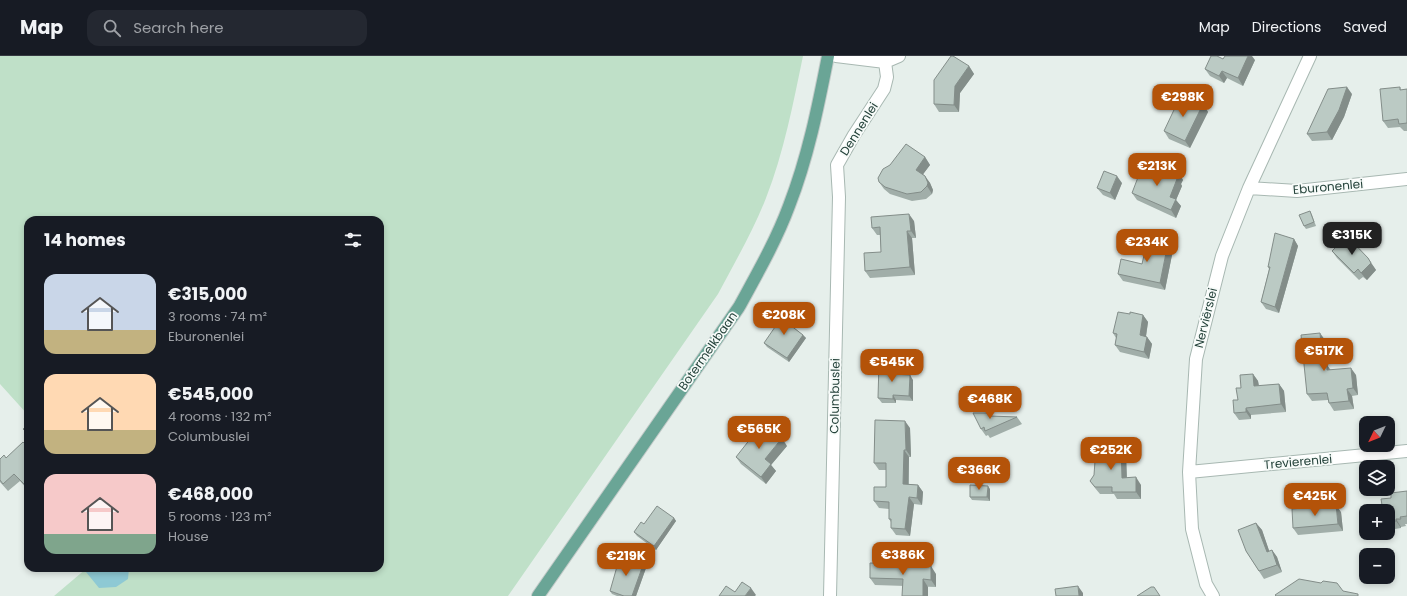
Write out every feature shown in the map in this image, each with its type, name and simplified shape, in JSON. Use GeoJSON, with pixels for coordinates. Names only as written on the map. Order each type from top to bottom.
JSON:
{"type":"FeatureCollection","features":[{"type":"Feature","properties":{"kind":"main road","name":"Botermelkbaan"},"geometry":{"type":"LineString","coordinates":[[538,596],[739,307],[767,257],[789,206],[804,164],[814,126],[828,56]]}},
{"type":"Feature","properties":{"kind":"street"},"geometry":{"type":"LineString","coordinates":[[836,56],[885,62],[898,56]]}},
{"type":"Feature","properties":{"kind":"street","name":"Nerviërslei"},"geometry":{"type":"LineString","coordinates":[[1213,596],[1206,584],[1192,529],[1189,472],[1196,359],[1222,256],[1249,188],[1310,56]]}},
{"type":"Feature","properties":{"kind":"street","name":"Dennenlei"},"geometry":{"type":"LineString","coordinates":[[839,197],[837,165],[854,135],[884,89],[887,77],[885,62]]}},
{"type":"Feature","properties":{"kind":"street","name":"Eburonenlei"},"geometry":{"type":"LineString","coordinates":[[1249,188],[1297,191],[1407,179]]}},
{"type":"Feature","properties":{"kind":"street","name":"Columbuslei"},"geometry":{"type":"LineString","coordinates":[[830,596],[839,197]]}},
{"type":"Feature","properties":{"kind":"street","name":"Trevierenlei"},"geometry":{"type":"LineString","coordinates":[[1189,472],[1407,451]]}},
{"type":"Feature","properties":{"kind":"green space"},"geometry":{"type":"Polygon","coordinates":[[[0,56],[803,56],[788,128],[766,198],[744,246],[718,294],[508,596],[54,596],[82,572],[384,572],[384,216],[24,216],[24,411],[0,384],[0,56]]]}},
{"type":"Feature","properties":{"kind":"water"},"geometry":{"type":"Polygon","coordinates":[[[86,572],[129,572],[128,579],[116,587],[99,588],[86,572]]]}},
{"type":"Feature","properties":{"kind":"building"},"geometry":{"type":"Polygon","coordinates":[[[951,56],[969,66],[955,86],[954,105],[934,104],[934,80],[951,56]]]}},
{"type":"Feature","properties":{"kind":"building"},"geometry":{"type":"Polygon","coordinates":[[[1211,56],[1217,56],[1223,59],[1225,56],[1248,56],[1238,78],[1222,71],[1219,76],[1205,69],[1211,56]]]}},
{"type":"Feature","properties":{"kind":"building"},"geometry":{"type":"Polygon","coordinates":[[[1347,87],[1339,110],[1327,132],[1307,134],[1328,89],[1347,87]]]}},
{"type":"Feature","properties":{"kind":"building"},"geometry":{"type":"Polygon","coordinates":[[[1400,87],[1400,90],[1407,89],[1407,123],[1399,124],[1398,119],[1383,121],[1380,89],[1400,87]]]}},
{"type":"Feature","properties":{"kind":"building"},"geometry":{"type":"Polygon","coordinates":[[[1181,95],[1203,104],[1185,141],[1164,131],[1181,95]]]}},
{"type":"Feature","properties":{"kind":"building"},"geometry":{"type":"Polygon","coordinates":[[[906,144],[925,157],[916,170],[925,176],[928,183],[921,192],[907,194],[885,187],[879,182],[878,178],[883,169],[890,165],[906,144]]]}},
{"type":"Feature","properties":{"kind":"building"},"geometry":{"type":"Polygon","coordinates":[[[1158,164],[1178,172],[1170,197],[1176,199],[1171,210],[1132,193],[1140,172],[1153,177],[1158,164]]]}},
{"type":"Feature","properties":{"kind":"building"},"geometry":{"type":"Polygon","coordinates":[[[1104,171],[1117,176],[1110,193],[1097,188],[1104,171]]]}},
{"type":"Feature","properties":{"kind":"building"},"geometry":{"type":"Polygon","coordinates":[[[1310,211],[1314,222],[1304,226],[1299,215],[1310,211]]]}},
{"type":"Feature","properties":{"kind":"building"},"geometry":{"type":"Polygon","coordinates":[[[909,214],[911,231],[907,231],[910,267],[865,271],[864,253],[881,252],[880,227],[872,228],[871,217],[909,214]]]}},
{"type":"Feature","properties":{"kind":"building"},"geometry":{"type":"Polygon","coordinates":[[[1275,233],[1294,239],[1275,307],[1261,302],[1270,267],[1268,267],[1275,233]]]}},
{"type":"Feature","properties":{"kind":"building"},"geometry":{"type":"Polygon","coordinates":[[[1347,236],[1371,263],[1361,273],[1358,269],[1354,273],[1332,251],[1347,236]]]}},
{"type":"Feature","properties":{"kind":"building"},"geometry":{"type":"Polygon","coordinates":[[[1148,238],[1168,243],[1160,283],[1118,274],[1121,259],[1142,264],[1148,238]]]}},
{"type":"Feature","properties":{"kind":"building"},"geometry":{"type":"Polygon","coordinates":[[[786,311],[792,313],[795,318],[790,325],[803,335],[787,358],[764,343],[786,311]]]}},
{"type":"Feature","properties":{"kind":"building"},"geometry":{"type":"Polygon","coordinates":[[[1118,312],[1130,314],[1130,312],[1143,315],[1140,335],[1147,337],[1144,352],[1115,345],[1117,334],[1113,333],[1118,312]]]}},
{"type":"Feature","properties":{"kind":"building"},"geometry":{"type":"Polygon","coordinates":[[[1320,333],[1323,365],[1327,365],[1327,370],[1351,368],[1353,388],[1347,389],[1349,401],[1329,403],[1327,393],[1307,394],[1301,335],[1320,333]]]}},
{"type":"Feature","properties":{"kind":"building"},"geometry":{"type":"Polygon","coordinates":[[[879,363],[893,363],[893,374],[910,375],[909,396],[893,395],[893,399],[878,398],[879,363]]]}},
{"type":"Feature","properties":{"kind":"building"},"geometry":{"type":"Polygon","coordinates":[[[1253,374],[1254,386],[1279,384],[1281,404],[1246,408],[1246,412],[1234,413],[1233,400],[1238,400],[1236,388],[1241,388],[1240,375],[1253,374]]]}},
{"type":"Feature","properties":{"kind":"building"},"geometry":{"type":"Polygon","coordinates":[[[973,413],[988,413],[990,416],[1017,417],[985,431],[984,427],[981,429],[973,413]]]}},
{"type":"Feature","properties":{"kind":"building"},"geometry":{"type":"Polygon","coordinates":[[[875,420],[905,421],[906,450],[904,450],[903,484],[918,485],[917,498],[909,497],[905,529],[891,528],[891,519],[889,519],[889,502],[874,501],[874,487],[886,487],[886,463],[874,463],[875,420]]]}},
{"type":"Feature","properties":{"kind":"building"},"geometry":{"type":"Polygon","coordinates":[[[762,424],[782,438],[765,459],[771,464],[761,477],[736,457],[762,424]]]}},
{"type":"Feature","properties":{"kind":"building"},"geometry":{"type":"Polygon","coordinates":[[[23,442],[24,443],[24,484],[14,474],[3,484],[0,480],[0,459],[4,455],[6,458],[23,442]]]}},
{"type":"Feature","properties":{"kind":"building"},"geometry":{"type":"Polygon","coordinates":[[[1121,446],[1122,478],[1136,477],[1136,492],[1112,492],[1112,487],[1095,487],[1090,481],[1094,475],[1096,447],[1121,446]]]}},
{"type":"Feature","properties":{"kind":"building"},"geometry":{"type":"Polygon","coordinates":[[[970,485],[988,486],[987,497],[970,497],[970,485]]]}},
{"type":"Feature","properties":{"kind":"building"},"geometry":{"type":"Polygon","coordinates":[[[1407,491],[1407,516],[1400,517],[1401,519],[1396,519],[1395,521],[1395,504],[1382,504],[1381,499],[1391,498],[1391,496],[1395,496],[1395,492],[1407,491]]]}},
{"type":"Feature","properties":{"kind":"building"},"geometry":{"type":"Polygon","coordinates":[[[1336,505],[1338,524],[1293,528],[1292,509],[1336,505]]]}},
{"type":"Feature","properties":{"kind":"building"},"geometry":{"type":"Polygon","coordinates":[[[657,506],[674,518],[654,546],[634,532],[641,522],[644,524],[657,506]]]}},
{"type":"Feature","properties":{"kind":"building"},"geometry":{"type":"Polygon","coordinates":[[[1256,523],[1267,552],[1272,550],[1277,565],[1259,571],[1246,551],[1238,530],[1256,523]]]}},
{"type":"Feature","properties":{"kind":"building"},"geometry":{"type":"Polygon","coordinates":[[[620,556],[643,565],[632,596],[624,596],[610,591],[620,556]]]}},
{"type":"Feature","properties":{"kind":"building"},"geometry":{"type":"Polygon","coordinates":[[[870,563],[906,564],[906,566],[931,566],[931,580],[923,579],[923,596],[902,596],[903,579],[870,578],[870,563]]]}},
{"type":"Feature","properties":{"kind":"building"},"geometry":{"type":"Polygon","coordinates":[[[1299,579],[1321,583],[1323,581],[1337,583],[1343,591],[1358,594],[1358,596],[1275,595],[1299,579]]]}},
{"type":"Feature","properties":{"kind":"building"},"geometry":{"type":"Polygon","coordinates":[[[742,582],[751,588],[745,596],[719,596],[726,586],[735,592],[742,582]]]}},
{"type":"Feature","properties":{"kind":"building"},"geometry":{"type":"Polygon","coordinates":[[[1078,586],[1079,596],[1056,596],[1055,589],[1078,586]]]}},
{"type":"Feature","properties":{"kind":"building"},"geometry":{"type":"Polygon","coordinates":[[[1151,587],[1154,587],[1160,596],[1137,596],[1151,587]]]}}]}
